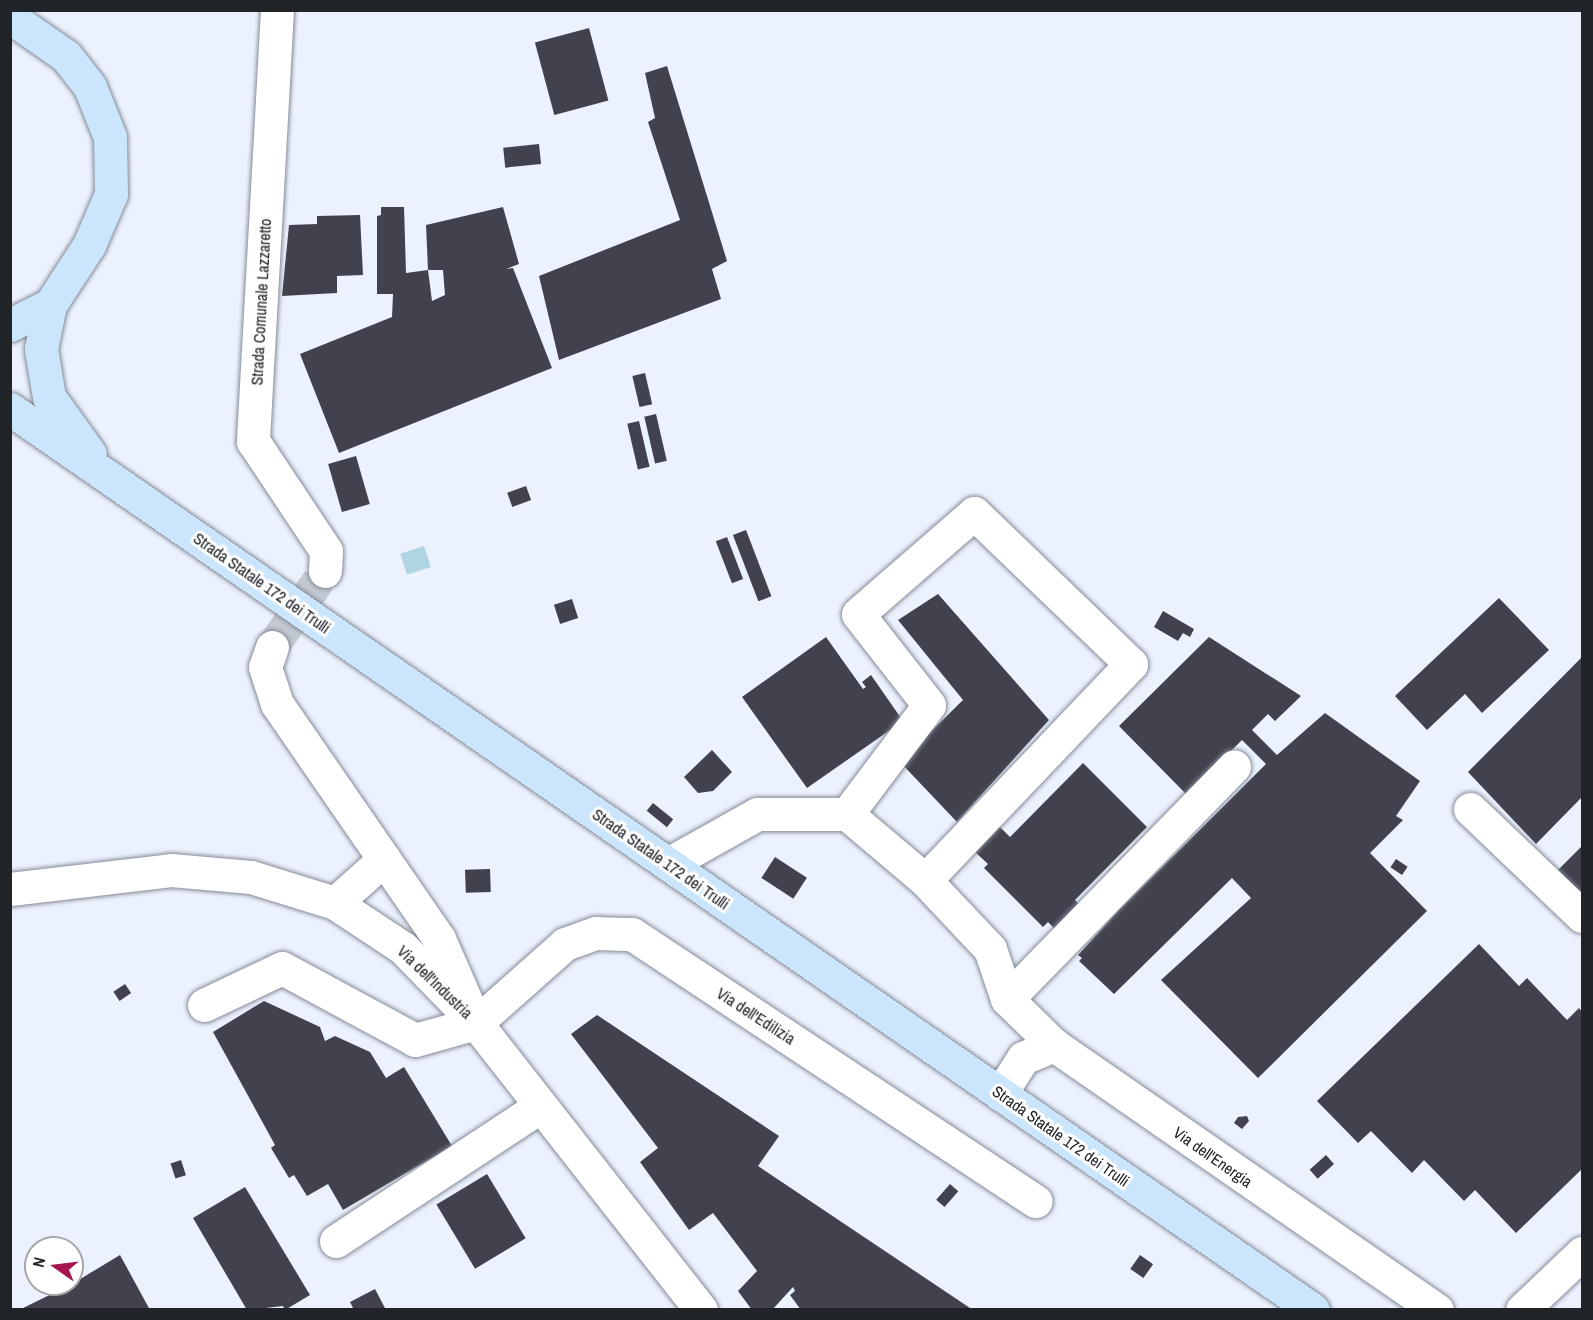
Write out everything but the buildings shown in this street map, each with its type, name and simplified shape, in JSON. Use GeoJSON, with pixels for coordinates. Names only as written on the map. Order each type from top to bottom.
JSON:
{"type":"FeatureCollection","features":[{"type":"Feature","properties":{"kind":"main road"},"geometry":{"type":"LineString","coordinates":[[10,17],[66,56],[90,87],[110,137],[111,194],[89,245],[50,305],[41,349],[49,397],[105,475]]}},
{"type":"Feature","properties":{"kind":"main road"},"geometry":{"type":"LineString","coordinates":[[10,325],[50,305]]}},
{"type":"Feature","properties":{"kind":"main road","name":"Strada Statale 172 dei Trulli"},"geometry":{"type":"LineString","coordinates":[[10,409],[1312,1310]]}},
{"type":"Feature","properties":{"kind":"street","name":"Strada Comunale Lazzaretto"},"geometry":{"type":"LineString","coordinates":[[277,10],[253,441],[326,551],[325,571]]}},
{"type":"Feature","properties":{"kind":"street"},"geometry":{"type":"LineString","coordinates":[[847,814],[929,705],[858,614],[974,513],[1131,664],[925,880]]}},
{"type":"Feature","properties":{"kind":"street"},"geometry":{"type":"LineString","coordinates":[[204,1005],[282,968],[415,1040],[476,1023],[440,939],[277,704],[266,667],[272,647]]}},
{"type":"Feature","properties":{"kind":"street"},"geometry":{"type":"LineString","coordinates":[[668,864],[757,814],[847,814],[925,880],[990,949],[1007,999],[1234,766]]}},
{"type":"Feature","properties":{"kind":"street"},"geometry":{"type":"LineString","coordinates":[[1470,809],[1582,916]]}},
{"type":"Feature","properties":{"kind":"street"},"geometry":{"type":"LineString","coordinates":[[335,903],[384,859]]}},
{"type":"Feature","properties":{"kind":"street","name":"Via dell'Industria"},"geometry":{"type":"LineString","coordinates":[[10,889],[171,870],[251,877],[335,903],[403,948],[476,1023],[701,1310]]}},
{"type":"Feature","properties":{"kind":"street","name":"Via dell'Edilizia"},"geometry":{"type":"LineString","coordinates":[[476,1023],[565,944],[596,933],[632,934],[1036,1201]]}},
{"type":"Feature","properties":{"kind":"street","name":"Via dell'Energia"},"geometry":{"type":"LineString","coordinates":[[1007,999],[1054,1045],[1437,1310]]}},
{"type":"Feature","properties":{"kind":"street"},"geometry":{"type":"LineString","coordinates":[[1000,1094],[1023,1058],[1054,1045]]}},
{"type":"Feature","properties":{"kind":"street"},"geometry":{"type":"LineString","coordinates":[[336,1241],[541,1106]]}},
{"type":"Feature","properties":{"kind":"street"},"geometry":{"type":"LineString","coordinates":[[1522,1310],[1582,1253]]}},
{"type":"Feature","properties":{"kind":"water"},"geometry":{"type":"Polygon","coordinates":[[[424,546],[431,567],[407,575],[400,554],[424,546]]]}},
{"type":"Feature","properties":{"kind":"tunnel"},"geometry":{"type":"LineString","coordinates":[[272,647],[325,571]]}}]}
